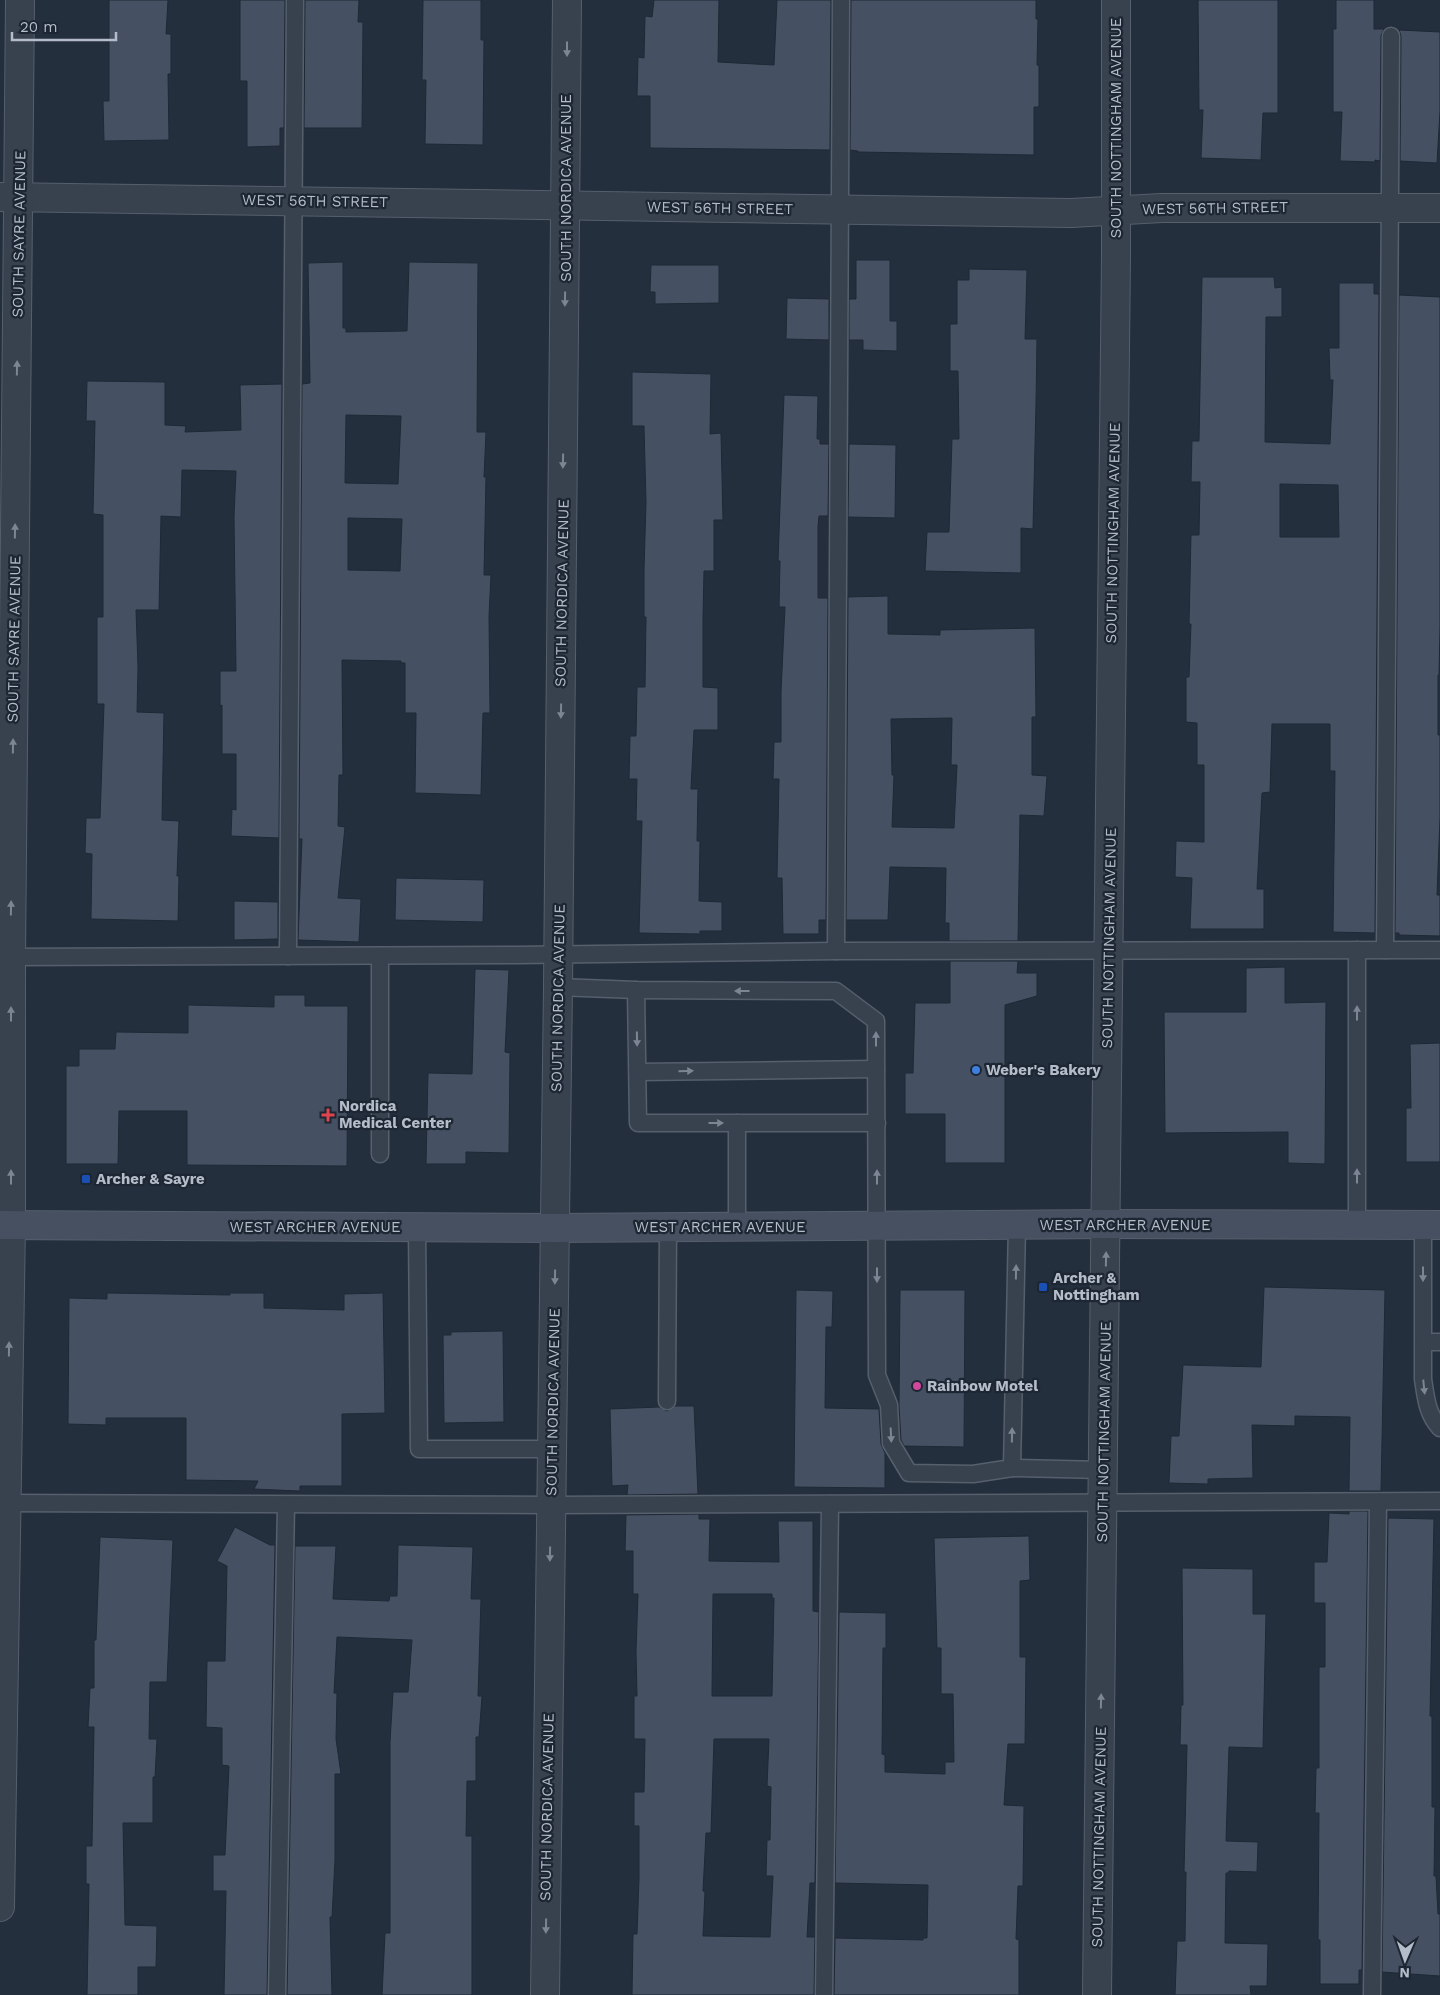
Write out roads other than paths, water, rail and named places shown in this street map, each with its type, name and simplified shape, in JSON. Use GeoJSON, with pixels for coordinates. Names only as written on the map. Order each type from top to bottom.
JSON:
{"type":"FeatureCollection","features":[{"type":"Feature","properties":{"kind":"main road","name":"WEST ARCHER AVENUE"},"geometry":{"type":"LineString","coordinates":[[6,1225],[556,1228],[1106,1224],[1431,1225]]}},
{"type":"Feature","properties":{"kind":"street","name":"SOUTH SAYRE AVENUE"},"geometry":{"type":"LineString","coordinates":[[0,1907],[6,1225],[5,957],[9,197],[20,0]]}},
{"type":"Feature","properties":{"kind":"street","name":"SOUTH NORDICA AVENUE"},"geometry":{"type":"LineString","coordinates":[[545,1995],[556,1228],[567,0]]}},
{"type":"Feature","properties":{"kind":"street","name":"SOUTH NOTTINGHAM AVENUE"},"geometry":{"type":"LineString","coordinates":[[1097,1995],[1109,951],[1116,210],[1116,0]]}},
{"type":"Feature","properties":{"kind":"street","name":"WEST 56TH STREET"},"geometry":{"type":"LineString","coordinates":[[9,197],[1071,213],[1116,210],[1440,208]]}},
{"type":"Feature","properties":{"kind":"lane"},"geometry":{"type":"LineString","coordinates":[[288,956],[296,0]]}},
{"type":"Feature","properties":{"kind":"lane"},"geometry":{"type":"LineString","coordinates":[[836,951],[842,0]]}},
{"type":"Feature","properties":{"kind":"lane"},"geometry":{"type":"LineString","coordinates":[[1385,950],[1391,36]]}},
{"type":"Feature","properties":{"kind":"lane"},"geometry":{"type":"LineString","coordinates":[[1357,950],[1357,1224]]}},
{"type":"Feature","properties":{"kind":"lane"},"geometry":{"type":"LineString","coordinates":[[5,957],[559,955],[836,951],[1440,950]]}},
{"type":"Feature","properties":{"kind":"lane"},"geometry":{"type":"LineString","coordinates":[[380,956],[380,1154]]}},
{"type":"Feature","properties":{"kind":"lane"},"geometry":{"type":"LineString","coordinates":[[558,987],[636,990],[836,991],[876,1021],[877,1374],[889,1405],[891,1443],[909,1473],[973,1474],[1012,1468],[1103,1470]]}},
{"type":"Feature","properties":{"kind":"lane"},"geometry":{"type":"LineString","coordinates":[[636,990],[638,1124],[877,1123]]}},
{"type":"Feature","properties":{"kind":"lane"},"geometry":{"type":"LineString","coordinates":[[638,1072],[876,1069]]}},
{"type":"Feature","properties":{"kind":"lane"},"geometry":{"type":"LineString","coordinates":[[737,1124],[737,1227]]}},
{"type":"Feature","properties":{"kind":"lane"},"geometry":{"type":"LineString","coordinates":[[1012,1468],[1017,1225]]}},
{"type":"Feature","properties":{"kind":"lane"},"geometry":{"type":"LineString","coordinates":[[1431,1225],[1432,1342],[1424,1379],[1426,1402],[1432,1419],[1440,1428]]}},
{"type":"Feature","properties":{"kind":"lane"},"geometry":{"type":"LineString","coordinates":[[417,1227],[419,1449],[552,1449]]}},
{"type":"Feature","properties":{"kind":"lane"},"geometry":{"type":"LineString","coordinates":[[667,1401],[668,1227]]}},
{"type":"Feature","properties":{"kind":"lane"},"geometry":{"type":"LineString","coordinates":[[3,1502],[551,1505],[1440,1501]]}},
{"type":"Feature","properties":{"kind":"lane"},"geometry":{"type":"LineString","coordinates":[[1372,1995],[1378,1502]]}},
{"type":"Feature","properties":{"kind":"lane"},"geometry":{"type":"LineString","coordinates":[[824,1995],[830,1504]]}},
{"type":"Feature","properties":{"kind":"lane"},"geometry":{"type":"LineString","coordinates":[[277,1995],[286,1505]]}},
{"type":"Feature","properties":{"kind":"place","name":"Weber's Bakery"},"geometry":{"type":"Point","coordinates":[976,1070]}},
{"type":"Feature","properties":{"kind":"place","name":"Nordica Medical Center"},"geometry":{"type":"Point","coordinates":[328,1115]}},
{"type":"Feature","properties":{"kind":"place","name":"Archer & Sayre"},"geometry":{"type":"Point","coordinates":[86,1179]}},
{"type":"Feature","properties":{"kind":"place","name":"Archer & Nottingham"},"geometry":{"type":"Point","coordinates":[1043,1287]}},
{"type":"Feature","properties":{"kind":"place","name":"Rainbow Motel"},"geometry":{"type":"Point","coordinates":[917,1386]}}]}
